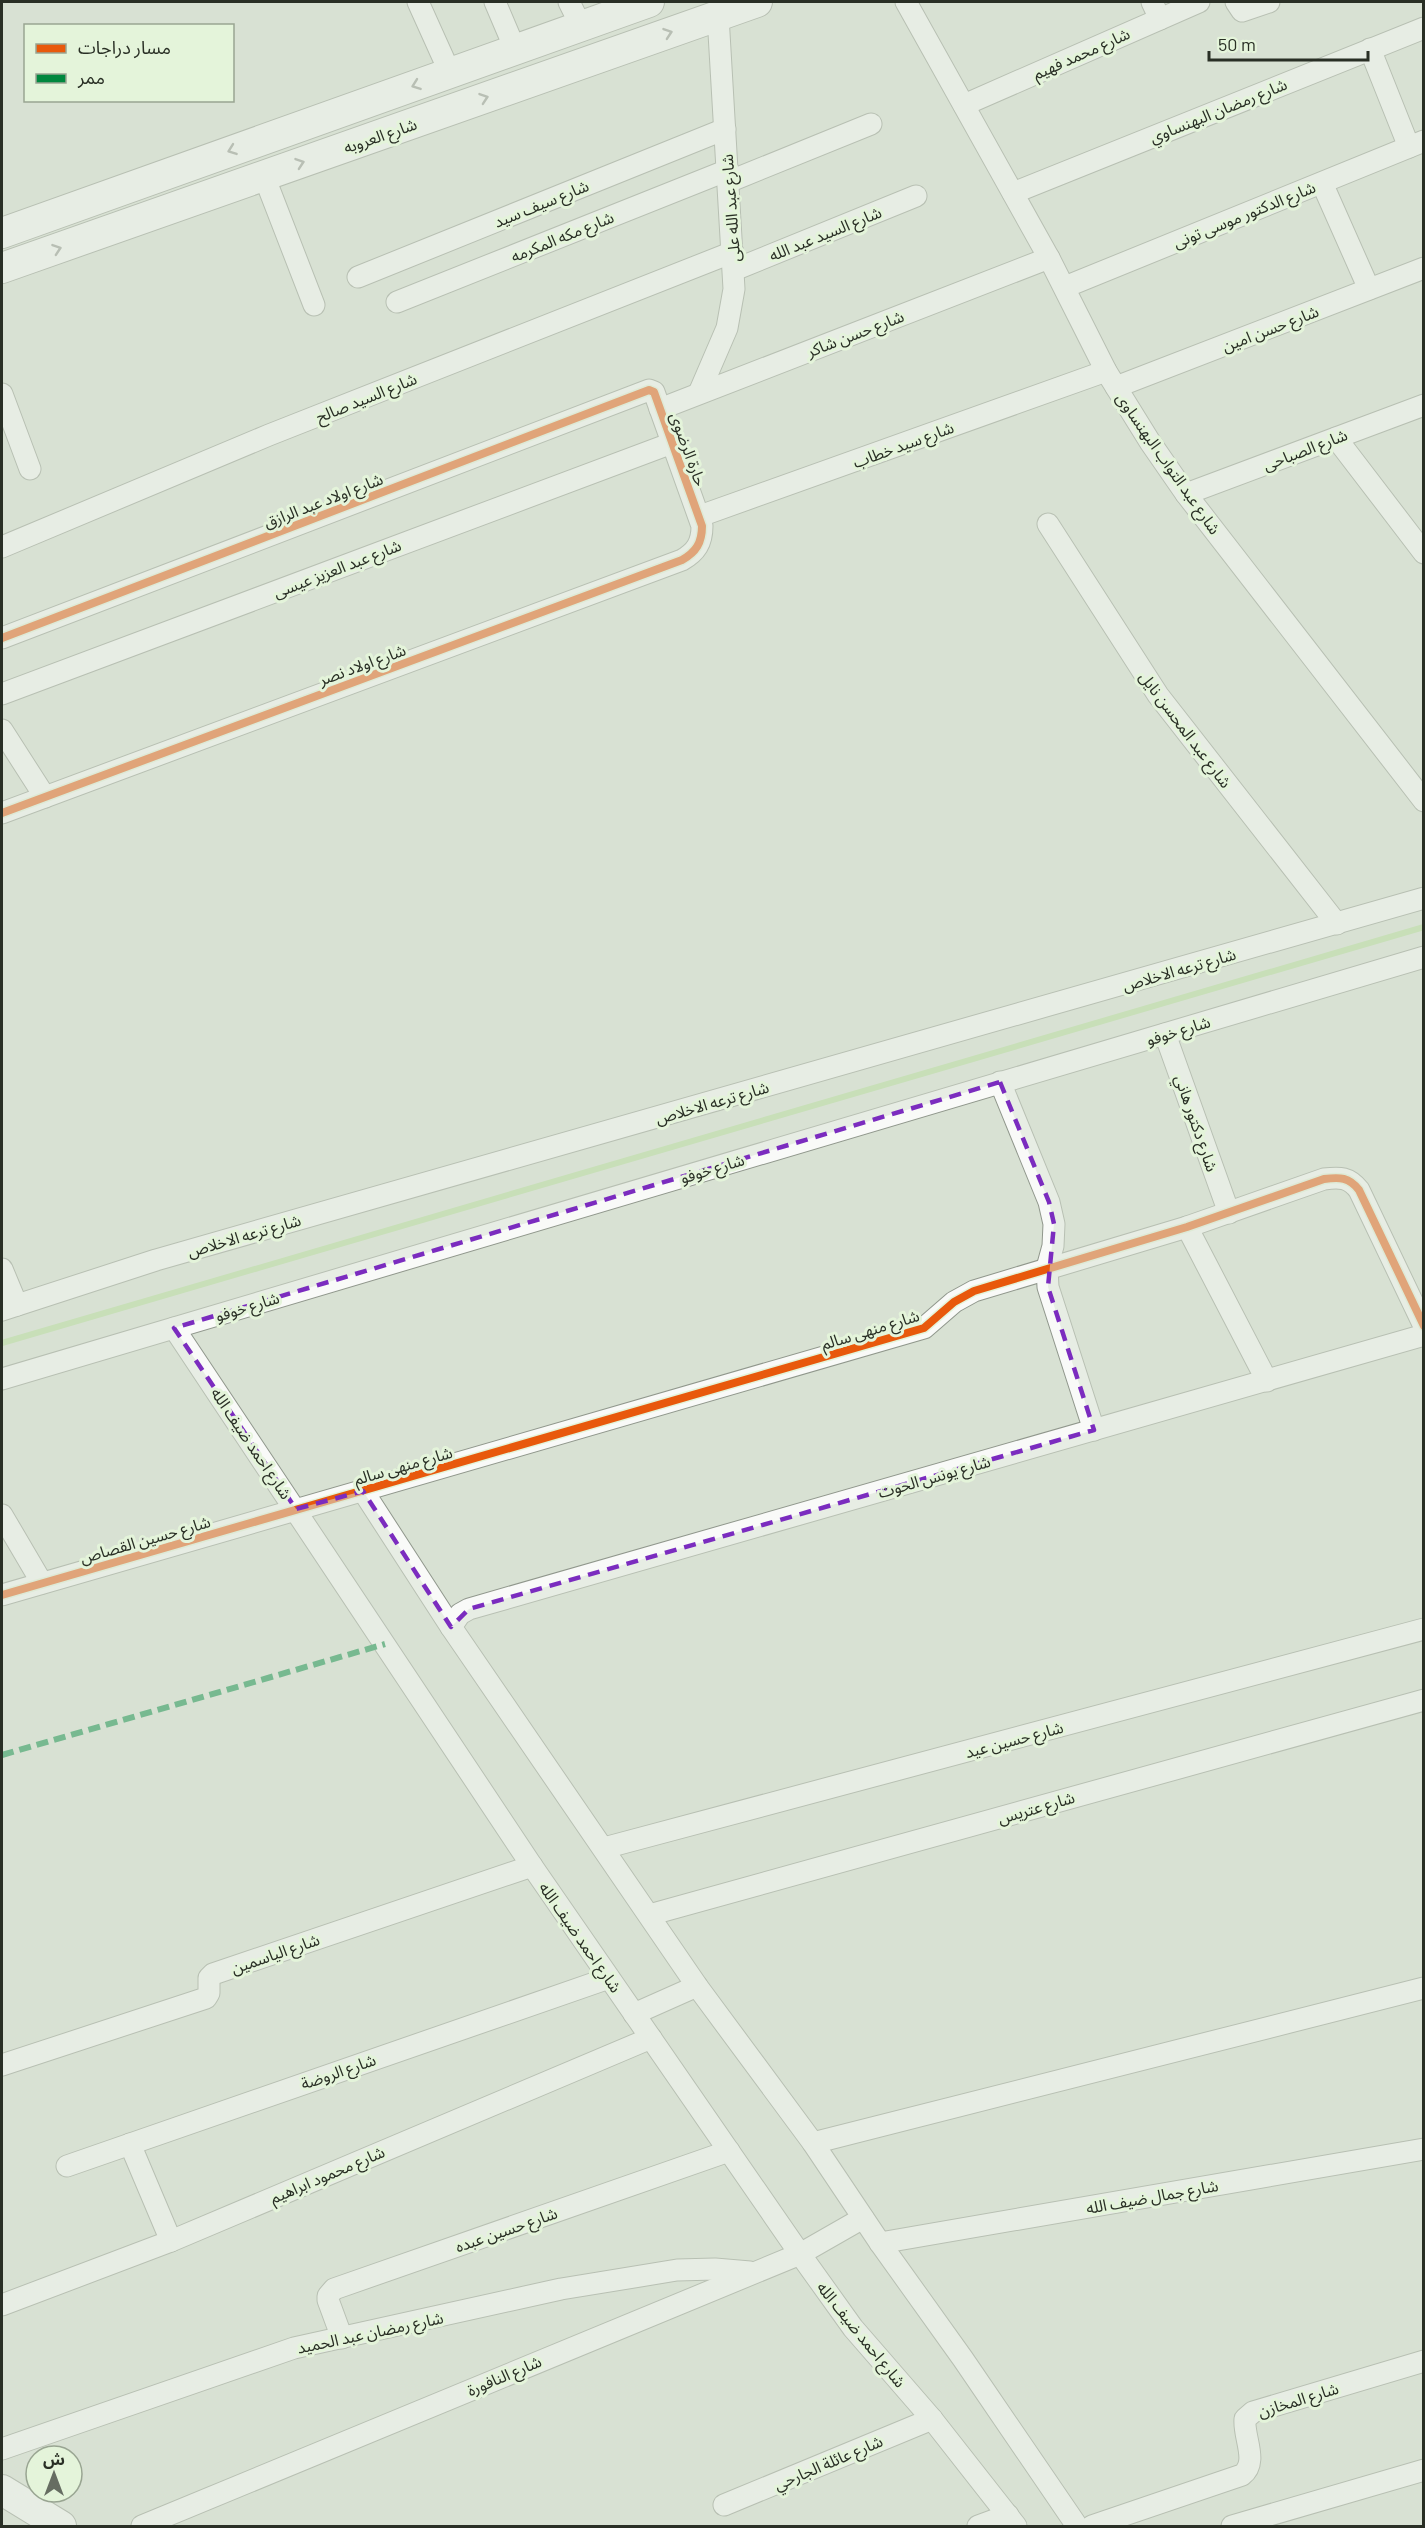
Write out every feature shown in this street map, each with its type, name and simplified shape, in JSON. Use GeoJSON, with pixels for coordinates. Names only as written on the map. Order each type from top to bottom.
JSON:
{"type":"FeatureCollection","features":[{"type":"Feature","properties":{"kind":"street"},"geometry":{"type":"LineString","coordinates":[[418,2],[450,72]]}},
{"type":"Feature","properties":{"kind":"street"},"geometry":{"type":"LineString","coordinates":[[495,2],[515,49]]}},
{"type":"Feature","properties":{"kind":"street"},"geometry":{"type":"LineString","coordinates":[[2,233],[515,49],[575,14],[649,2]]}},
{"type":"Feature","properties":{"kind":"street","name":"شارع العروبه"},"geometry":{"type":"LineString","coordinates":[[2,268],[758,2]]}},
{"type":"Feature","properties":{"kind":"street","name":"شارع عبد التواب البهنساوى"},"geometry":{"type":"LineString","coordinates":[[906,2],[1065,287],[1111,379],[1150,442],[1186,494],[1424,801]]}},
{"type":"Feature","properties":{"kind":"street","name":"شارع محمد فهيم"},"geometry":{"type":"LineString","coordinates":[[964,105],[1156,10],[1199,2]]}},
{"type":"Feature","properties":{"kind":"street"},"geometry":{"type":"LineString","coordinates":[[1236,2],[1242,11],[1269,2]]}},
{"type":"Feature","properties":{"kind":"street","name":"شارع عبد الله على"},"geometry":{"type":"LineString","coordinates":[[699,393],[727,328],[734,290],[718,16]]}},
{"type":"Feature","properties":{"kind":"street","name":"شارع رمضان البهنساوي"},"geometry":{"type":"LineString","coordinates":[[1013,193],[1424,28]]}},
{"type":"Feature","properties":{"kind":"street"},"geometry":{"type":"LineString","coordinates":[[1370,49],[1416,144]]}},
{"type":"Feature","properties":{"kind":"street","name":"شارع مكه المكرمه"},"geometry":{"type":"LineString","coordinates":[[397,303],[728,176],[871,124]]}},
{"type":"Feature","properties":{"kind":"street","name":"شارع سيف سيد"},"geometry":{"type":"LineString","coordinates":[[358,278],[725,129]]}},
{"type":"Feature","properties":{"kind":"street","name":"شارع الدكتور موسى تونى"},"geometry":{"type":"LineString","coordinates":[[1065,287],[1416,144]]}},
{"type":"Feature","properties":{"kind":"street"},"geometry":{"type":"LineString","coordinates":[[264,176],[314,305]]}},
{"type":"Feature","properties":{"kind":"street"},"geometry":{"type":"LineString","coordinates":[[1322,183],[1369,290]]}},
{"type":"Feature","properties":{"kind":"street","name":"شارع السيد عبد الله"},"geometry":{"type":"LineString","coordinates":[[733,261],[916,196]]}},
{"type":"Feature","properties":{"kind":"street","name":"شارع حسن شاكر"},"geometry":{"type":"LineString","coordinates":[[657,400],[699,393],[1049,258]]}},
{"type":"Feature","properties":{"kind":"street","name":"شارع السيد صالح"},"geometry":{"type":"LineString","coordinates":[[2,547],[269,435],[733,261]]}},
{"type":"Feature","properties":{"kind":"street","name":"شارع حسن امين"},"geometry":{"type":"LineString","coordinates":[[1111,379],[1369,290],[1424,268]]}},
{"type":"Feature","properties":{"kind":"street","name":"شارع سيد خطاب"},"geometry":{"type":"LineString","coordinates":[[700,516],[1111,379]]}},
{"type":"Feature","properties":{"kind":"street","name":"شارع اولاد عبد الرازق"},"geometry":{"type":"LineString","coordinates":[[2,638],[649,390],[657,400]]}},
{"type":"Feature","properties":{"kind":"street"},"geometry":{"type":"LineString","coordinates":[[2,394],[30,469]]}},
{"type":"Feature","properties":{"kind":"street","name":"حارة الرضوى"},"geometry":{"type":"LineString","coordinates":[[657,400],[700,516]]}},
{"type":"Feature","properties":{"kind":"street","name":"شارع الصباحى"},"geometry":{"type":"LineString","coordinates":[[1186,494],[1424,405]]}},
{"type":"Feature","properties":{"kind":"street"},"geometry":{"type":"LineString","coordinates":[[1336,438],[1424,553]]}},
{"type":"Feature","properties":{"kind":"street","name":"شارع عبد العزيز عيسى"},"geometry":{"type":"LineString","coordinates":[[2,694],[672,442]]}},
{"type":"Feature","properties":{"kind":"street","name":"شارع اولاد نصر"},"geometry":{"type":"LineString","coordinates":[[2,813],[682,560],[698,547],[702,537],[700,516]]}},
{"type":"Feature","properties":{"kind":"street","name":"شارع عبد المحسن نايل"},"geometry":{"type":"LineString","coordinates":[[1048,524],[1158,695],[1336,924]]}},
{"type":"Feature","properties":{"kind":"street"},"geometry":{"type":"LineString","coordinates":[[5,743],[45,797]]}},
{"type":"Feature","properties":{"kind":"street","name":"شارع ترعه الاخلاص"},"geometry":{"type":"LineString","coordinates":[[9,1308],[156,1260],[1424,898]]}},
{"type":"Feature","properties":{"kind":"street","name":"شارع خوفو"},"geometry":{"type":"LineString","coordinates":[[2,1379],[1424,957]]}},
{"type":"Feature","properties":{"kind":"street","name":"شارع دكتور هاني"},"geometry":{"type":"LineString","coordinates":[[1165,1034],[1229,1213]]}},
{"type":"Feature","properties":{"kind":"street"},"geometry":{"type":"LineString","coordinates":[[1000,1082],[1049,1202],[1054,1224],[1053,1246],[1047,1268],[1053,1304],[1094,1430]]}},
{"type":"Feature","properties":{"kind":"street","name":"شارع منهى سالم"},"geometry":{"type":"LineString","coordinates":[[296,1509],[924,1328],[954,1302],[974,1292],[1187,1227],[1324,1179],[1339,1177],[1353,1181],[1424,1326]]}},
{"type":"Feature","properties":{"kind":"street"},"geometry":{"type":"LineString","coordinates":[[1187,1227],[1267,1382]]}},
{"type":"Feature","properties":{"kind":"street"},"geometry":{"type":"LineString","coordinates":[[2,1269],[9,1308]]}},
{"type":"Feature","properties":{"kind":"street","name":"شارع احمد ضيف الله"},"geometry":{"type":"LineString","coordinates":[[174,1328],[532,1866],[800,2254],[853,2328],[932,2419],[1012,2521]]}},
{"type":"Feature","properties":{"kind":"street","name":"شارع يونس الحوت"},"geometry":{"type":"LineString","coordinates":[[451,1627],[460,1614],[469,1609],[1267,1382],[1424,1335]]}},
{"type":"Feature","properties":{"kind":"street"},"geometry":{"type":"LineString","coordinates":[[363,1491],[451,1627],[697,1986],[813,2143],[1077,2526]]}},
{"type":"Feature","properties":{"kind":"street","name":"شارع حسين القصاص"},"geometry":{"type":"LineString","coordinates":[[2,1595],[296,1509]]}},
{"type":"Feature","properties":{"kind":"street"},"geometry":{"type":"LineString","coordinates":[[2,1515],[42,1583]]}},
{"type":"Feature","properties":{"kind":"street","name":"شارع حسين عيد"},"geometry":{"type":"LineString","coordinates":[[604,1848],[1424,1629]]}},
{"type":"Feature","properties":{"kind":"street","name":"شارع عتريس"},"geometry":{"type":"LineString","coordinates":[[649,1915],[1424,1700]]}},
{"type":"Feature","properties":{"kind":"street","name":"شارع الياسمين"},"geometry":{"type":"LineString","coordinates":[[2,2065],[206,1998],[209,1993],[209,1977],[213,1974],[532,1866]]}},
{"type":"Feature","properties":{"kind":"street","name":"شارع الروضة"},"geometry":{"type":"LineString","coordinates":[[67,2166],[609,1977]]}},
{"type":"Feature","properties":{"kind":"street"},"geometry":{"type":"LineString","coordinates":[[634,2014],[697,1986]]}},
{"type":"Feature","properties":{"kind":"street"},"geometry":{"type":"LineString","coordinates":[[813,2143],[1424,1988]]}},
{"type":"Feature","properties":{"kind":"street","name":"شارع محمود ابراهيم"},"geometry":{"type":"LineString","coordinates":[[2,2305],[171,2241],[651,2038]]}},
{"type":"Feature","properties":{"kind":"street"},"geometry":{"type":"LineString","coordinates":[[130,2144],[171,2241]]}},
{"type":"Feature","properties":{"kind":"street","name":"شارع جمال ضيف الله"},"geometry":{"type":"LineString","coordinates":[[880,2243],[1424,2149]]}},
{"type":"Feature","properties":{"kind":"street","name":"شارع حسين عبده"},"geometry":{"type":"LineString","coordinates":[[342,2338],[328,2300],[328,2296],[334,2289],[729,2151]]}},
{"type":"Feature","properties":{"kind":"street","name":"شارع النافورة"},"geometry":{"type":"LineString","coordinates":[[142,2526],[800,2254],[863,2218]]}},
{"type":"Feature","properties":{"kind":"street","name":"شارع رمضان عبد الحميد"},"geometry":{"type":"LineString","coordinates":[[2,2449],[274,2354],[561,2289],[677,2270],[715,2269],[752,2272]]}},
{"type":"Feature","properties":{"kind":"street","name":"شارع المخازن"},"geometry":{"type":"LineString","coordinates":[[1092,2526],[1242,2475],[1250,2466],[1244,2425],[1248,2415],[1424,2361]]}},
{"type":"Feature","properties":{"kind":"street","name":"شارع عائلة الجارحي"},"geometry":{"type":"LineString","coordinates":[[724,2505],[932,2419]]}},
{"type":"Feature","properties":{"kind":"street"},"geometry":{"type":"LineString","coordinates":[[1232,2526],[1424,2470]]}},
{"type":"Feature","properties":{"kind":"street"},"geometry":{"type":"LineString","coordinates":[[2,2490],[51,2523]]}},
{"type":"Feature","properties":{"kind":"street"},"geometry":{"type":"LineString","coordinates":[[978,2526],[1012,2521]]}},
{"type":"Feature","properties":{"kind":"highlighted area"},"geometry":{"type":"Polygon","coordinates":[[[1000,1082],[1049,1202],[1054,1224],[1048,1287],[1094,1430],[469,1609],[451,1627],[363,1491],[296,1509],[174,1328],[1000,1082]]]}},
{"type":"Feature","properties":{"kind":"waterway"},"geometry":{"type":"LineString","coordinates":[[2,1343],[1424,927]]}},
{"type":"Feature","properties":{"kind":"marked path"},"geometry":{"type":"LineString","coordinates":[[2,1755],[385,1644]]}},
{"type":"Feature","properties":{"kind":"cycle path"},"geometry":{"type":"LineString","coordinates":[[2,638],[649,390],[654,392],[702,526],[697,546],[682,560],[2,813]]}},
{"type":"Feature","properties":{"kind":"cycle path"},"geometry":{"type":"LineString","coordinates":[[2,1595],[924,1328],[954,1302],[974,1291],[1187,1227],[1324,1179],[1344,1179],[1359,1190],[1424,1326]]}}]}
